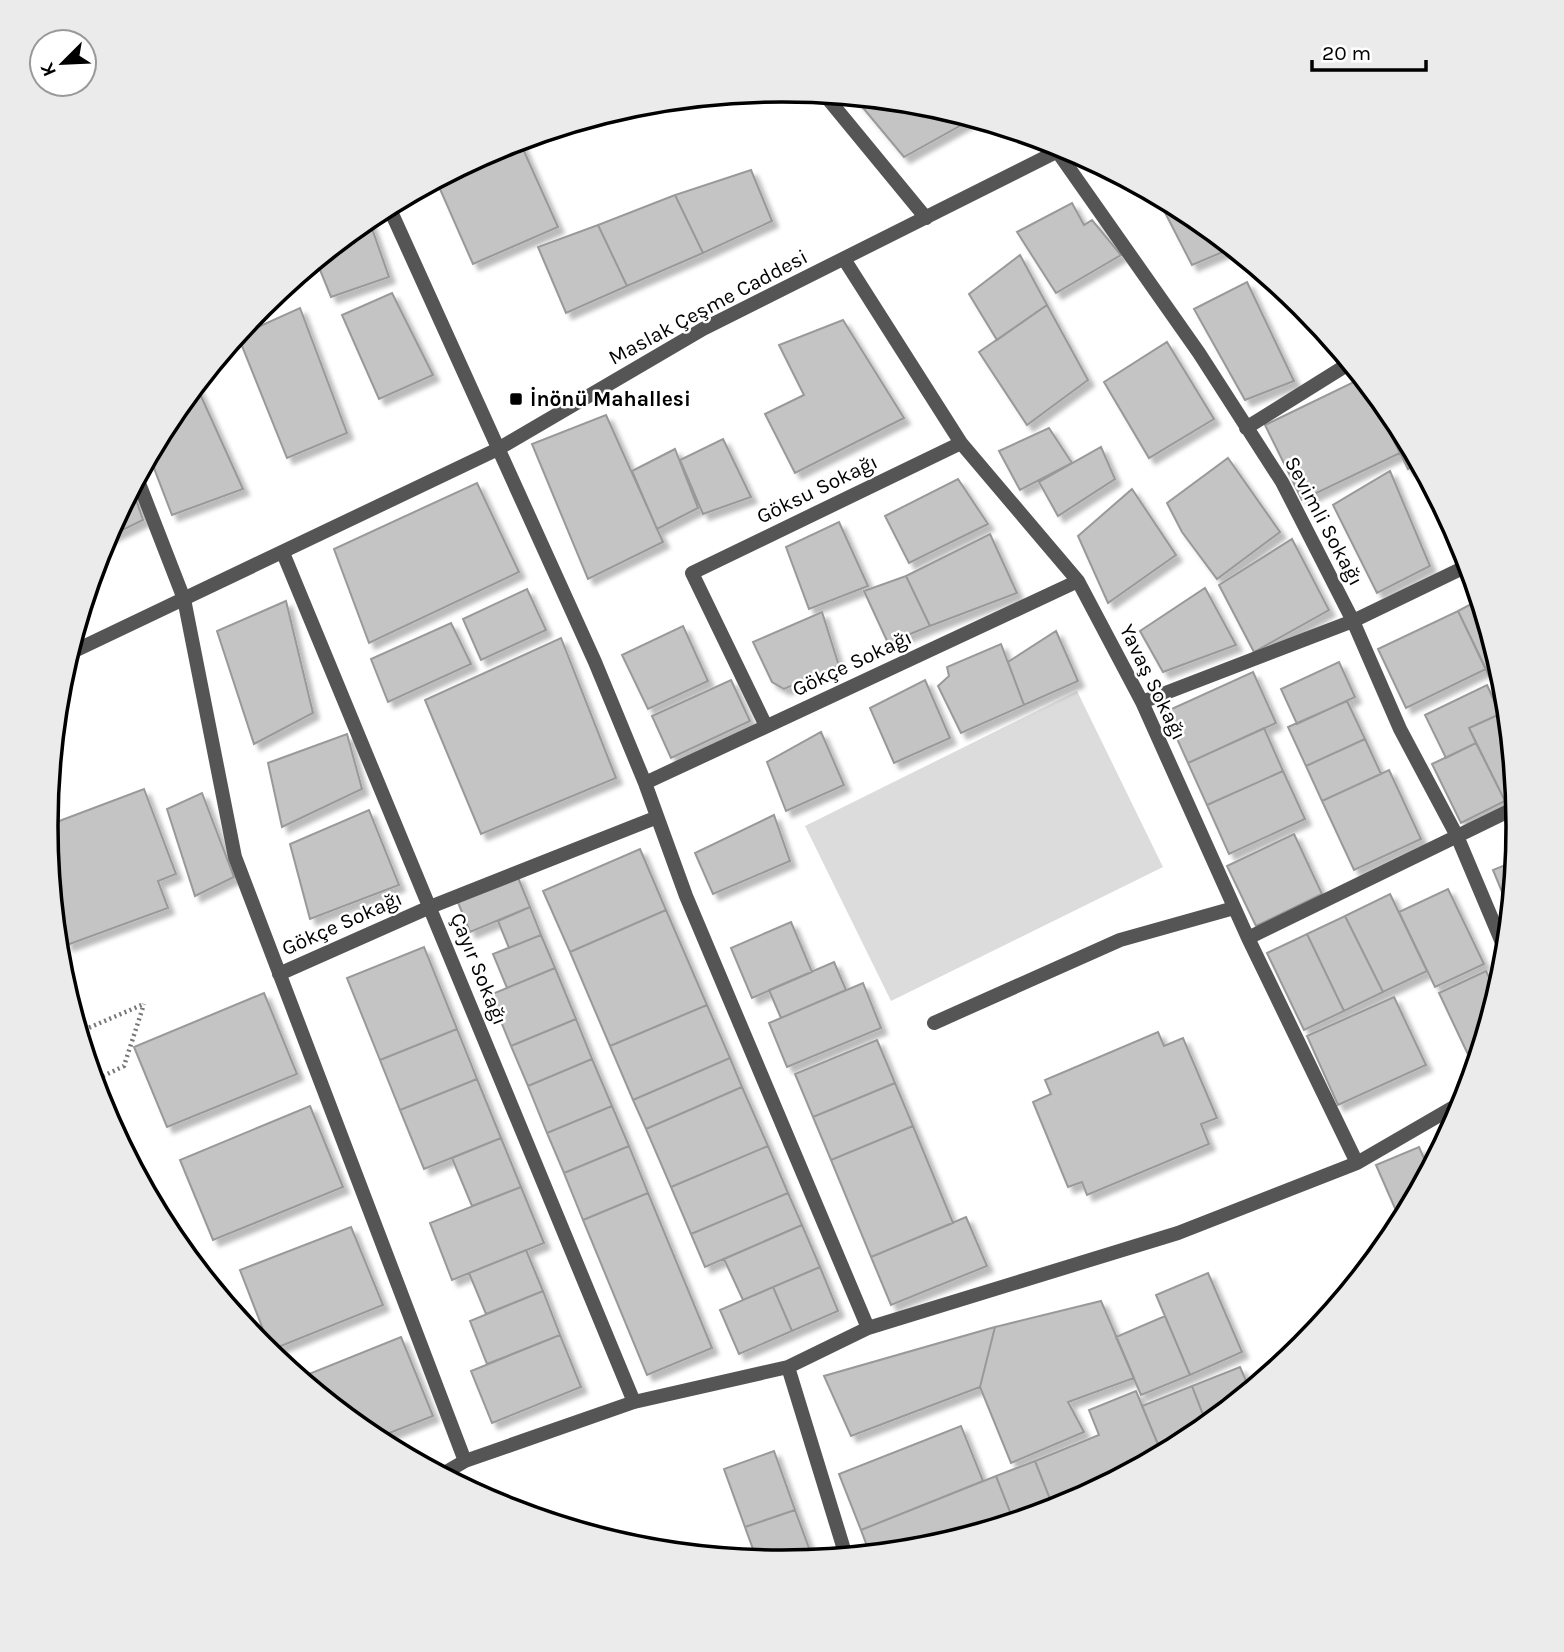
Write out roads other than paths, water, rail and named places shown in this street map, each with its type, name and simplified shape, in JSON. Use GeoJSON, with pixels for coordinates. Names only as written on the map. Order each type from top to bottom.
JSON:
{"type":"FeatureCollection","features":[{"type":"Feature","properties":{"kind":"street"},"geometry":{"type":"LineString","coordinates":[[832,103],[926,218]]}},
{"type":"Feature","properties":{"kind":"street","name":"Maslak Çeşme Caddesi"},"geometry":{"type":"LineString","coordinates":[[80,648],[498,449],[703,329],[926,218],[1047,152]]}},
{"type":"Feature","properties":{"kind":"street","name":"Sevimli Sokağı"},"geometry":{"type":"LineString","coordinates":[[1068,161],[1199,353],[1282,482],[1353,621],[1400,729],[1457,836],[1498,933]]}},
{"type":"Feature","properties":{"kind":"street"},"geometry":{"type":"LineString","coordinates":[[393,216],[584,637],[645,783],[655,818],[868,1328]]}},
{"type":"Feature","properties":{"kind":"street","name":"Yavaş Sokağı"},"geometry":{"type":"LineString","coordinates":[[844,259],[961,443],[1078,581],[1142,702],[1234,908],[1357,1163]]}},
{"type":"Feature","properties":{"kind":"street"},"geometry":{"type":"LineString","coordinates":[[1246,428],[1343,367]]}},
{"type":"Feature","properties":{"kind":"street","name":"Göksu Sokağı"},"geometry":{"type":"LineString","coordinates":[[766,726],[692,573],[961,443]]}},
{"type":"Feature","properties":{"kind":"street"},"geometry":{"type":"LineString","coordinates":[[141,489],[184,599],[235,857],[465,1461]]}},
{"type":"Feature","properties":{"kind":"street","name":"Çayır Sokağı"},"geometry":{"type":"LineString","coordinates":[[283,552],[634,1402]]}},
{"type":"Feature","properties":{"kind":"street"},"geometry":{"type":"LineString","coordinates":[[1142,702],[1353,621],[1459,570]]}},
{"type":"Feature","properties":{"kind":"street","name":"Gökçe Sokağı"},"geometry":{"type":"LineString","coordinates":[[645,783],[1078,581]]}},
{"type":"Feature","properties":{"kind":"street"},"geometry":{"type":"LineString","coordinates":[[1248,938],[1506,812]]}},
{"type":"Feature","properties":{"kind":"street","name":"Gökçe Sokağı"},"geometry":{"type":"LineString","coordinates":[[279,974],[430,907],[655,818]]}},
{"type":"Feature","properties":{"kind":"street"},"geometry":{"type":"LineString","coordinates":[[934,1023],[1120,940],[1234,908]]}},
{"type":"Feature","properties":{"kind":"street"},"geometry":{"type":"LineString","coordinates":[[450,1470],[465,1461],[634,1402],[788,1367],[868,1328],[1178,1233],[1357,1163],[1448,1110]]}},
{"type":"Feature","properties":{"kind":"street"},"geometry":{"type":"LineString","coordinates":[[788,1367],[843,1548]]}},
{"type":"Feature","properties":{"kind":"place","name":"İnönü Mahallesi"},"geometry":{"type":"Point","coordinates":[516,399]}}]}
